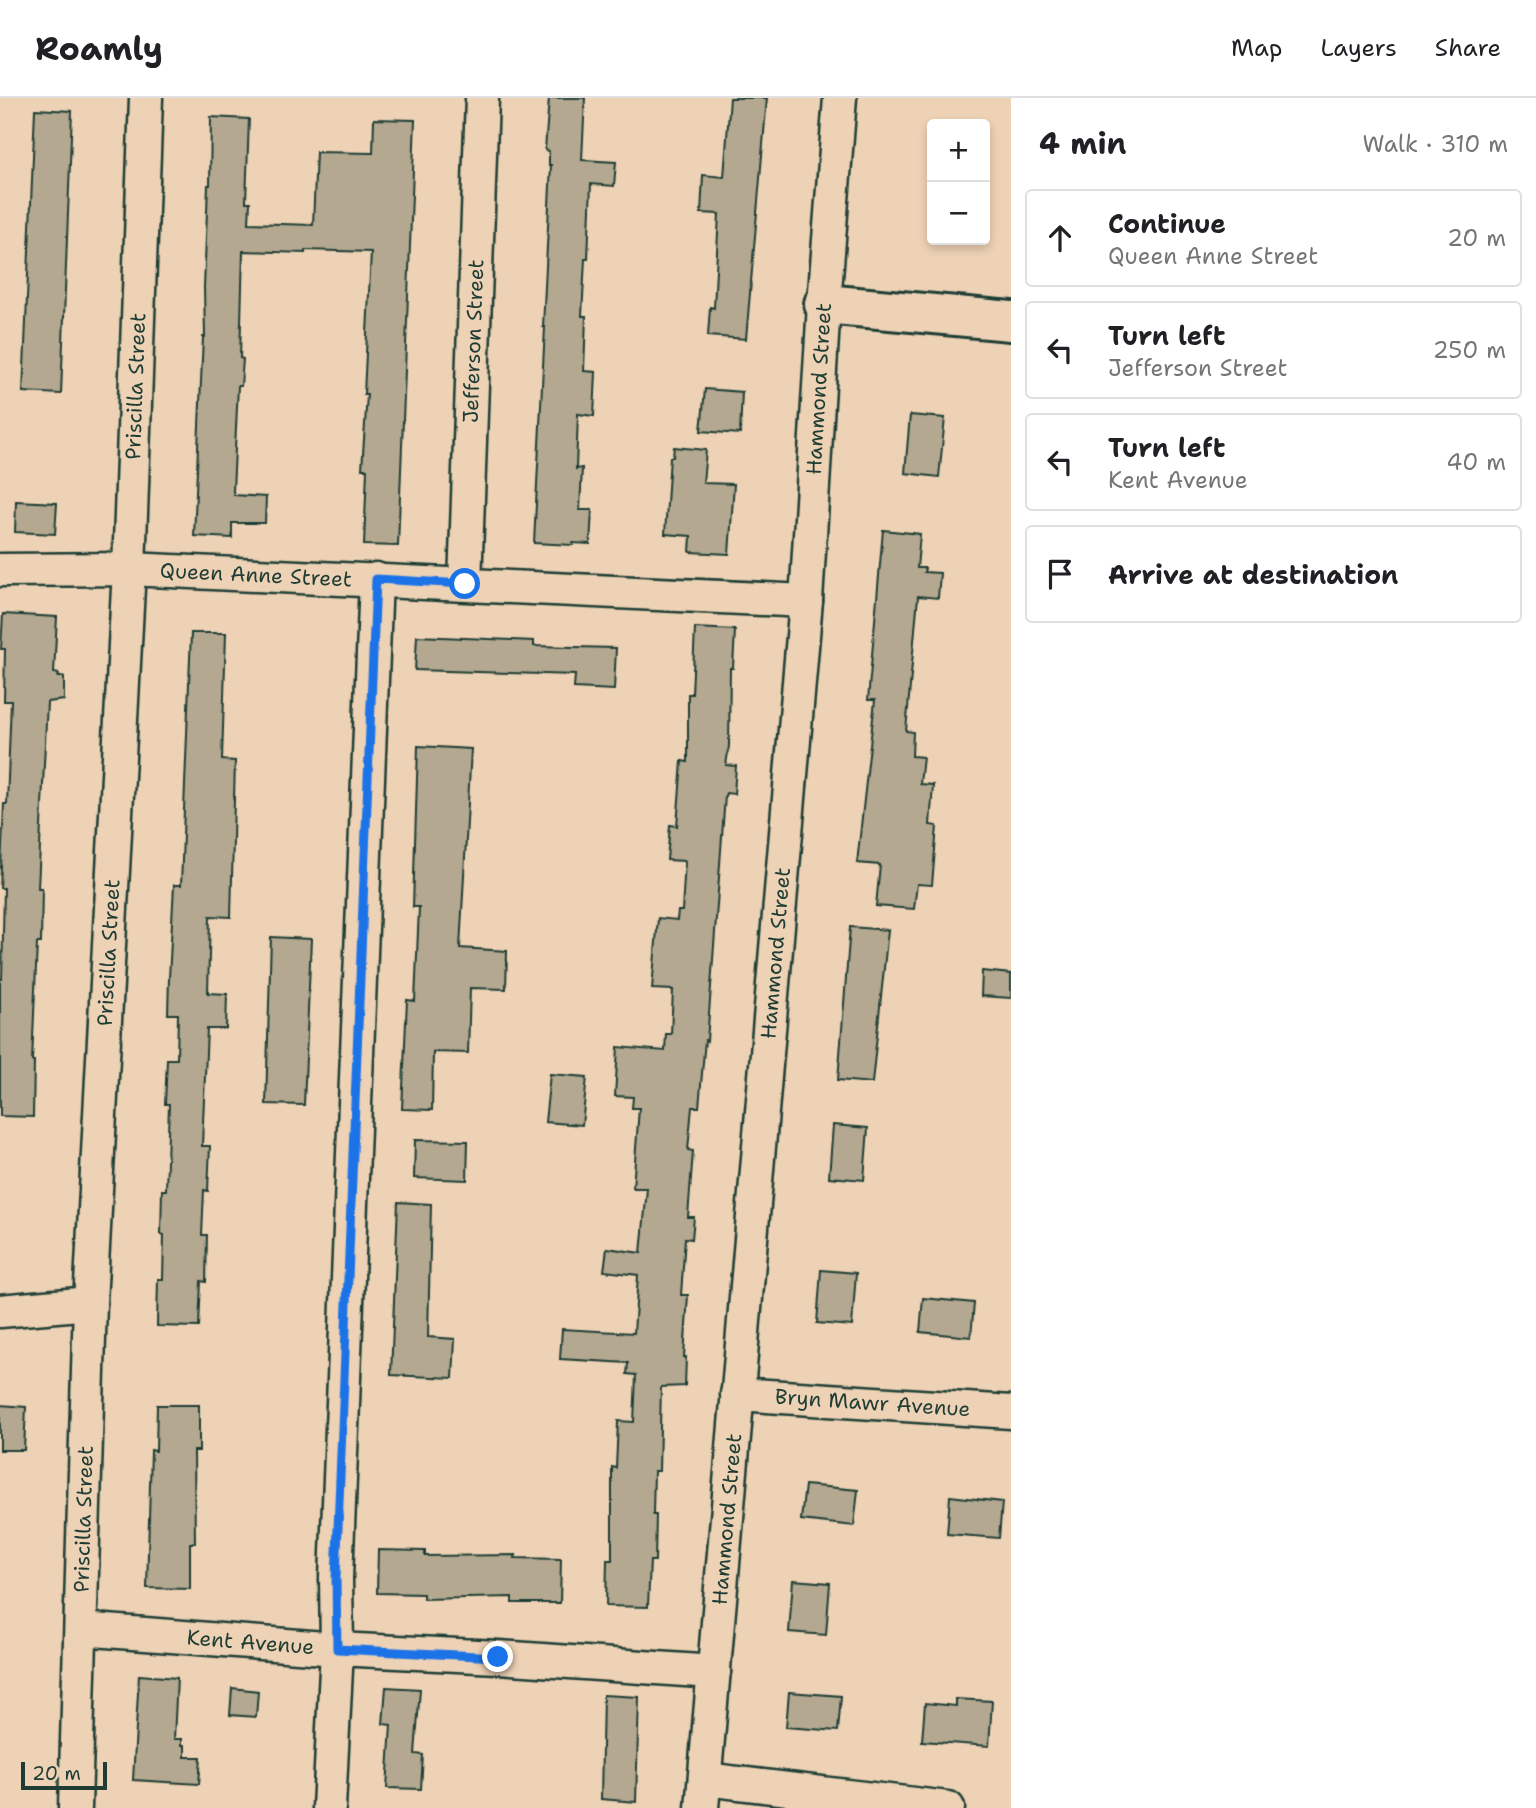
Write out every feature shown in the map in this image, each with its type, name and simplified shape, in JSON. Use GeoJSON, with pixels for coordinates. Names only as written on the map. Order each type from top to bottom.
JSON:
{"type":"FeatureCollection","features":[{"type":"Feature","properties":{"kind":"street","name":"Priscilla Street"},"geometry":{"type":"LineString","coordinates":[[75,1808],[90,1303],[129,569],[146,98]]}},
{"type":"Feature","properties":{"kind":"street","name":"Jefferson Street"},"geometry":{"type":"LineString","coordinates":[[465,584],[482,98]]}},
{"type":"Feature","properties":{"kind":"street","name":"Hammond Street"},"geometry":{"type":"LineString","coordinates":[[704,1793],[806,601],[840,98]]}},
{"type":"Feature","properties":{"kind":"street"},"geometry":{"type":"LineString","coordinates":[[824,304],[1011,321]]}},
{"type":"Feature","properties":{"kind":"street","name":"Queen Anne Street"},"geometry":{"type":"LineString","coordinates":[[0,570],[129,569],[806,601]]}},
{"type":"Feature","properties":{"kind":"street"},"geometry":{"type":"LineString","coordinates":[[328,1808],[337,1649],[336,1578],[376,579]]}},
{"type":"Feature","properties":{"kind":"street"},"geometry":{"type":"LineString","coordinates":[[0,1311],[90,1303]]}},
{"type":"Feature","properties":{"kind":"street","name":"Bryn Mawr Avenue"},"geometry":{"type":"LineString","coordinates":[[737,1394],[1011,1412]]}},
{"type":"Feature","properties":{"kind":"street","name":"Kent Avenue"},"geometry":{"type":"LineString","coordinates":[[81,1629],[337,1649],[714,1672]]}},
{"type":"Feature","properties":{"kind":"street"},"geometry":{"type":"LineString","coordinates":[[704,1793],[948,1808]]}},
{"type":"Feature","properties":{"kind":"building"},"geometry":{"type":"Polygon","coordinates":[[[549,98],[585,98],[582,160],[616,162],[614,186],[591,184],[588,259],[585,259],[582,316],[586,316],[584,371],[596,372],[594,416],[578,414],[576,469],[582,468],[580,510],[592,510],[590,544],[534,543],[551,165],[549,151],[545,150],[549,98]]]}},
{"type":"Feature","properties":{"kind":"building"},"geometry":{"type":"Polygon","coordinates":[[[730,98],[767,98],[746,339],[708,336],[710,307],[714,308],[719,214],[701,213],[703,175],[724,177],[730,98]]]}},
{"type":"Feature","properties":{"kind":"building"},"geometry":{"type":"Polygon","coordinates":[[[35,109],[72,111],[61,394],[23,392],[35,109]]]}},
{"type":"Feature","properties":{"kind":"building"},"geometry":{"type":"Polygon","coordinates":[[[211,117],[249,119],[246,202],[250,202],[249,223],[313,225],[316,152],[373,153],[374,119],[415,120],[398,546],[364,545],[367,469],[362,469],[371,252],[243,251],[240,358],[243,359],[241,386],[238,386],[233,491],[234,495],[266,497],[265,523],[232,523],[232,538],[194,536],[205,337],[204,287],[211,117]]]}},
{"type":"Feature","properties":{"kind":"building"},"geometry":{"type":"Polygon","coordinates":[[[705,389],[742,392],[740,434],[701,431],[705,389]]]}},
{"type":"Feature","properties":{"kind":"building"},"geometry":{"type":"Polygon","coordinates":[[[910,415],[945,418],[939,477],[905,473],[910,415]]]}},
{"type":"Feature","properties":{"kind":"building"},"geometry":{"type":"Polygon","coordinates":[[[674,447],[706,450],[703,483],[734,484],[729,554],[690,552],[691,536],[665,534],[670,457],[673,457],[674,447]]]}},
{"type":"Feature","properties":{"kind":"building"},"geometry":{"type":"Polygon","coordinates":[[[16,501],[57,503],[55,534],[15,532],[16,501]]]}},
{"type":"Feature","properties":{"kind":"building"},"geometry":{"type":"Polygon","coordinates":[[[883,530],[920,534],[917,568],[925,568],[924,572],[940,573],[938,598],[918,596],[906,731],[913,732],[912,756],[923,757],[920,784],[933,785],[930,825],[937,826],[932,885],[917,884],[914,909],[876,906],[880,865],[857,863],[875,700],[868,700],[883,530]]]}},
{"type":"Feature","properties":{"kind":"building"},"geometry":{"type":"Polygon","coordinates":[[[3,614],[57,617],[54,673],[59,674],[58,677],[64,677],[64,700],[47,702],[38,888],[42,888],[41,943],[37,943],[32,1061],[33,1117],[0,1116],[0,979],[4,888],[0,888],[11,701],[4,701],[5,649],[1,649],[3,614]]]}},
{"type":"Feature","properties":{"kind":"building"},"geometry":{"type":"Polygon","coordinates":[[[695,628],[735,630],[733,668],[730,668],[729,746],[726,765],[736,766],[734,794],[726,793],[725,796],[707,1041],[705,1040],[699,1107],[692,1107],[688,1150],[693,1151],[688,1217],[694,1217],[692,1239],[685,1238],[681,1295],[688,1295],[685,1386],[661,1387],[659,1471],[654,1471],[655,1561],[650,1561],[648,1607],[606,1606],[607,1560],[612,1560],[612,1467],[616,1468],[618,1421],[634,1422],[636,1375],[627,1374],[628,1363],[560,1359],[562,1329],[634,1333],[638,1275],[604,1271],[607,1248],[641,1253],[647,1188],[633,1188],[639,1108],[632,1108],[633,1097],[615,1096],[618,1047],[665,1051],[666,1034],[671,1034],[673,990],[652,989],[658,918],[677,920],[678,911],[682,911],[685,861],[667,860],[670,825],[677,826],[682,761],[688,762],[688,694],[692,694],[695,628]]]}},
{"type":"Feature","properties":{"kind":"building"},"geometry":{"type":"Polygon","coordinates":[[[191,633],[226,633],[222,760],[235,761],[231,917],[210,916],[208,993],[227,994],[226,1029],[207,1029],[202,1146],[210,1146],[202,1235],[207,1235],[206,1282],[201,1281],[199,1327],[157,1326],[158,1279],[163,1279],[162,1190],[166,1190],[169,1104],[165,1104],[167,1059],[177,1059],[178,1014],[168,1014],[169,978],[174,885],[181,885],[191,633]]]}},
{"type":"Feature","properties":{"kind":"building"},"geometry":{"type":"Polygon","coordinates":[[[417,636],[534,641],[534,646],[616,648],[614,690],[574,688],[575,675],[415,670],[417,636]]]}},
{"type":"Feature","properties":{"kind":"building"},"geometry":{"type":"Polygon","coordinates":[[[418,746],[471,749],[460,948],[507,951],[506,989],[470,988],[468,1053],[433,1052],[432,1110],[402,1109],[407,1000],[415,1001],[419,907],[413,907],[418,746]]]}},
{"type":"Feature","properties":{"kind":"building"},"geometry":{"type":"Polygon","coordinates":[[[850,927],[888,930],[872,1083],[838,1080],[850,927]]]}},
{"type":"Feature","properties":{"kind":"building"},"geometry":{"type":"Polygon","coordinates":[[[271,937],[311,939],[304,1105],[266,1104],[271,937]]]}},
{"type":"Feature","properties":{"kind":"building"},"geometry":{"type":"Polygon","coordinates":[[[982,971],[1011,974],[1011,998],[981,996],[982,971]]]}},
{"type":"Feature","properties":{"kind":"building"},"geometry":{"type":"Polygon","coordinates":[[[550,1074],[587,1077],[582,1125],[545,1122],[550,1074]]]}},
{"type":"Feature","properties":{"kind":"building"},"geometry":{"type":"Polygon","coordinates":[[[833,1125],[868,1128],[864,1180],[829,1177],[833,1125]]]}},
{"type":"Feature","properties":{"kind":"building"},"geometry":{"type":"Polygon","coordinates":[[[415,1140],[468,1141],[467,1180],[414,1178],[415,1140]]]}},
{"type":"Feature","properties":{"kind":"building"},"geometry":{"type":"Polygon","coordinates":[[[398,1202],[431,1204],[428,1337],[455,1339],[453,1378],[391,1375],[398,1202]]]}},
{"type":"Feature","properties":{"kind":"building"},"geometry":{"type":"Polygon","coordinates":[[[821,1270],[856,1273],[852,1326],[817,1323],[821,1270]]]}},
{"type":"Feature","properties":{"kind":"building"},"geometry":{"type":"Polygon","coordinates":[[[923,1298],[974,1303],[971,1337],[920,1332],[923,1298]]]}},
{"type":"Feature","properties":{"kind":"building"},"geometry":{"type":"Polygon","coordinates":[[[0,1405],[26,1407],[24,1450],[0,1450],[0,1405]]]}},
{"type":"Feature","properties":{"kind":"building"},"geometry":{"type":"Polygon","coordinates":[[[157,1405],[199,1405],[199,1451],[194,1451],[195,1543],[190,1543],[190,1589],[147,1588],[151,1450],[156,1451],[157,1405]]]}},
{"type":"Feature","properties":{"kind":"building"},"geometry":{"type":"Polygon","coordinates":[[[805,1485],[858,1490],[854,1526],[801,1520],[805,1485]]]}},
{"type":"Feature","properties":{"kind":"building"},"geometry":{"type":"Polygon","coordinates":[[[950,1496],[1002,1502],[999,1538],[947,1534],[950,1496]]]}},
{"type":"Feature","properties":{"kind":"building"},"geometry":{"type":"Polygon","coordinates":[[[378,1550],[425,1551],[425,1556],[516,1555],[515,1558],[561,1559],[560,1603],[512,1603],[512,1597],[423,1599],[423,1594],[377,1593],[378,1550]]]}},
{"type":"Feature","properties":{"kind":"building"},"geometry":{"type":"Polygon","coordinates":[[[793,1580],[830,1583],[826,1635],[789,1632],[793,1580]]]}},
{"type":"Feature","properties":{"kind":"building"},"geometry":{"type":"Polygon","coordinates":[[[139,1675],[177,1678],[174,1739],[182,1739],[185,1757],[201,1757],[199,1784],[133,1780],[139,1675]]]}},
{"type":"Feature","properties":{"kind":"building"},"geometry":{"type":"Polygon","coordinates":[[[386,1687],[420,1689],[415,1754],[423,1755],[421,1789],[387,1788],[391,1725],[383,1724],[386,1687]]]}},
{"type":"Feature","properties":{"kind":"building"},"geometry":{"type":"Polygon","coordinates":[[[232,1688],[258,1691],[256,1717],[230,1715],[232,1688]]]}},
{"type":"Feature","properties":{"kind":"building"},"geometry":{"type":"Polygon","coordinates":[[[789,1692],[841,1696],[838,1731],[786,1727],[789,1692]]]}},
{"type":"Feature","properties":{"kind":"building"},"geometry":{"type":"Polygon","coordinates":[[[603,1695],[639,1697],[636,1802],[601,1799],[603,1695]]]}},
{"type":"Feature","properties":{"kind":"building"},"geometry":{"type":"Polygon","coordinates":[[[956,1699],[992,1701],[989,1746],[922,1741],[925,1703],[956,1706],[956,1699]]]}},
{"type":"Feature","properties":{"kind":"route"},"geometry":{"type":"LineString","coordinates":[[465,584],[376,579],[336,1578],[337,1649],[498,1657]]}}]}
